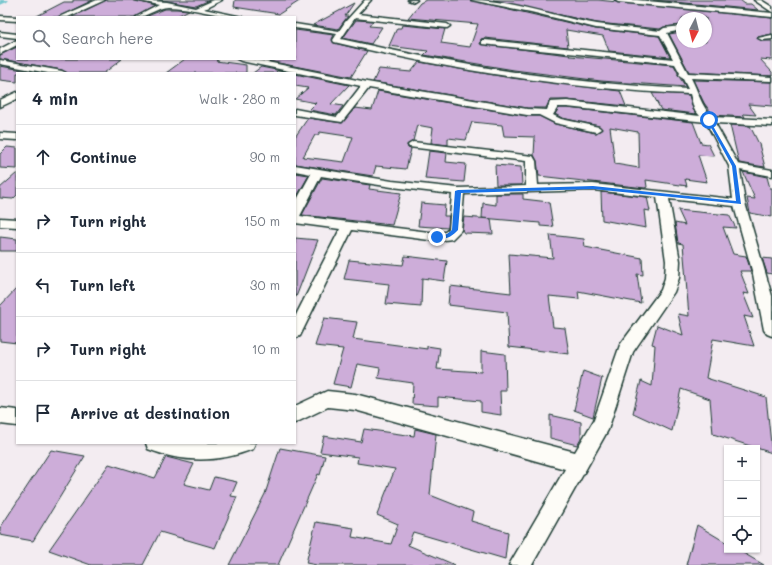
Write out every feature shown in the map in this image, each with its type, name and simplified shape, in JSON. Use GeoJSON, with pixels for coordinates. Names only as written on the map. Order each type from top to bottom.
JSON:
{"type":"FeatureCollection","features":[{"type":"Feature","properties":{"kind":"street"},"geometry":{"type":"LineString","coordinates":[[64,16],[102,0]]}},
{"type":"Feature","properties":{"kind":"street"},"geometry":{"type":"LineString","coordinates":[[138,0],[228,16]]}},
{"type":"Feature","properties":{"kind":"street"},"geometry":{"type":"LineString","coordinates":[[197,10],[219,0]]}},
{"type":"Feature","properties":{"kind":"street"},"geometry":{"type":"LineString","coordinates":[[368,0],[354,16],[337,40],[340,42],[532,78],[552,92],[622,109],[709,120],[772,123]]}},
{"type":"Feature","properties":{"kind":"street"},"geometry":{"type":"LineString","coordinates":[[474,0],[531,10],[596,26],[663,33],[664,30],[676,29]]}},
{"type":"Feature","properties":{"kind":"street"},"geometry":{"type":"LineString","coordinates":[[618,0],[689,9],[772,15]]}},
{"type":"Feature","properties":{"kind":"street"},"geometry":{"type":"LineString","coordinates":[[757,0],[772,10]]}},
{"type":"Feature","properties":{"kind":"street"},"geometry":{"type":"LineString","coordinates":[[141,16],[167,4]]}},
{"type":"Feature","properties":{"kind":"street"},"geometry":{"type":"LineString","coordinates":[[354,16],[447,26]]}},
{"type":"Feature","properties":{"kind":"street"},"geometry":{"type":"LineString","coordinates":[[0,18],[16,19]]}},
{"type":"Feature","properties":{"kind":"street"},"geometry":{"type":"LineString","coordinates":[[296,26],[341,33]]}},
{"type":"Feature","properties":{"kind":"street"},"geometry":{"type":"LineString","coordinates":[[663,33],[676,62],[694,92],[699,109],[709,120],[734,166],[739,203],[766,275],[772,330]]}},
{"type":"Feature","properties":{"kind":"street"},"geometry":{"type":"LineString","coordinates":[[0,34],[16,36]]}},
{"type":"Feature","properties":{"kind":"street"},"geometry":{"type":"LineString","coordinates":[[762,38],[772,37]]}},
{"type":"Feature","properties":{"kind":"street"},"geometry":{"type":"LineString","coordinates":[[486,42],[676,62]]}},
{"type":"Feature","properties":{"kind":"street"},"geometry":{"type":"LineString","coordinates":[[0,52],[16,43]]}},
{"type":"Feature","properties":{"kind":"street"},"geometry":{"type":"LineString","coordinates":[[246,60],[367,85],[542,113],[550,113],[553,108],[552,92]]}},
{"type":"Feature","properties":{"kind":"street"},"geometry":{"type":"LineString","coordinates":[[0,62],[54,72]]}},
{"type":"Feature","properties":{"kind":"street"},"geometry":{"type":"LineString","coordinates":[[684,75],[772,79]]}},
{"type":"Feature","properties":{"kind":"street"},"geometry":{"type":"LineString","coordinates":[[296,112],[339,120],[367,85]]}},
{"type":"Feature","properties":{"kind":"street"},"geometry":{"type":"LineString","coordinates":[[552,92],[632,89],[694,92]]}},
{"type":"Feature","properties":{"kind":"street"},"geometry":{"type":"LineString","coordinates":[[0,104],[16,96]]}},
{"type":"Feature","properties":{"kind":"street"},"geometry":{"type":"LineString","coordinates":[[542,113],[558,121],[596,129]]}},
{"type":"Feature","properties":{"kind":"street"},"geometry":{"type":"LineString","coordinates":[[0,136],[16,137]]}},
{"type":"Feature","properties":{"kind":"street"},"geometry":{"type":"LineString","coordinates":[[414,146],[529,158],[531,161],[532,188]]}},
{"type":"Feature","properties":{"kind":"street"},"geometry":{"type":"LineString","coordinates":[[734,166],[772,173]]}},
{"type":"Feature","properties":{"kind":"street"},"geometry":{"type":"LineString","coordinates":[[296,168],[392,184],[458,191],[593,187],[739,203]]}},
{"type":"Feature","properties":{"kind":"street"},"geometry":{"type":"LineString","coordinates":[[296,212],[318,172]]}},
{"type":"Feature","properties":{"kind":"street"},"geometry":{"type":"LineString","coordinates":[[296,219],[437,237],[448,236],[455,230],[458,191]]}},
{"type":"Feature","properties":{"kind":"street"},"geometry":{"type":"LineString","coordinates":[[520,565],[602,424],[626,350],[667,292],[672,278],[673,261],[662,194]]}},
{"type":"Feature","properties":{"kind":"street"},"geometry":{"type":"LineString","coordinates":[[0,222],[16,223]]}},
{"type":"Feature","properties":{"kind":"street"},"geometry":{"type":"LineString","coordinates":[[296,330],[348,226]]}},
{"type":"Feature","properties":{"kind":"street"},"geometry":{"type":"LineString","coordinates":[[296,414],[327,399],[355,402],[579,463]]}},
{"type":"Feature","properties":{"kind":"street"},"geometry":{"type":"LineString","coordinates":[[0,416],[16,418]]}},
{"type":"Feature","properties":{"kind":"street"},"geometry":{"type":"LineString","coordinates":[[160,444],[206,452],[233,450],[244,444]]}},
{"type":"Feature","properties":{"kind":"building"},"geometry":{"type":"Polygon","coordinates":[[[73,0],[93,0],[60,16],[37,16],[64,2],[73,2],[73,0]]]}},
{"type":"Feature","properties":{"kind":"building"},"geometry":{"type":"Polygon","coordinates":[[[106,0],[134,0],[155,6],[137,16],[74,16],[106,0]]]}},
{"type":"Feature","properties":{"kind":"building"},"geometry":{"type":"Polygon","coordinates":[[[159,0],[210,0],[196,6],[159,0]]]}},
{"type":"Feature","properties":{"kind":"building"},"geometry":{"type":"Polygon","coordinates":[[[235,0],[301,0],[279,14],[234,7],[235,0]]]}},
{"type":"Feature","properties":{"kind":"building"},"geometry":{"type":"Polygon","coordinates":[[[426,0],[470,0],[596,29],[659,36],[670,57],[609,51],[603,36],[566,30],[568,47],[485,38],[481,39],[480,44],[570,56],[674,65],[678,75],[686,87],[601,81],[514,70],[424,55],[428,51],[389,46],[397,28],[401,28],[402,25],[445,29],[441,43],[470,47],[478,24],[408,18],[420,3],[426,0]]]}},
{"type":"Feature","properties":{"kind":"building"},"geometry":{"type":"Polygon","coordinates":[[[493,0],[598,0],[772,18],[772,34],[757,38],[762,41],[772,41],[772,60],[760,59],[772,72],[772,76],[689,72],[676,48],[712,48],[712,12],[676,12],[676,26],[660,29],[597,23],[493,0]]]}},
{"type":"Feature","properties":{"kind":"building"},"geometry":{"type":"Polygon","coordinates":[[[653,0],[740,0],[745,4],[751,4],[758,10],[653,0]]]}},
{"type":"Feature","properties":{"kind":"building"},"geometry":{"type":"Polygon","coordinates":[[[354,3],[345,16],[348,16],[338,29],[313,25],[354,3]]]}},
{"type":"Feature","properties":{"kind":"building"},"geometry":{"type":"Polygon","coordinates":[[[165,9],[189,10],[177,16],[148,16],[165,9]]]}},
{"type":"Feature","properties":{"kind":"building"},"geometry":{"type":"Polygon","coordinates":[[[356,20],[373,21],[369,26],[382,27],[371,44],[343,38],[356,20]]]}},
{"type":"Feature","properties":{"kind":"building"},"geometry":{"type":"Polygon","coordinates":[[[296,30],[334,35],[332,39],[334,43],[367,51],[351,77],[268,61],[296,60],[296,30]]]}},
{"type":"Feature","properties":{"kind":"building"},"geometry":{"type":"Polygon","coordinates":[[[676,33],[676,47],[669,34],[676,33]]]}},
{"type":"Feature","properties":{"kind":"building"},"geometry":{"type":"Polygon","coordinates":[[[16,47],[16,60],[121,60],[105,72],[65,72],[62,70],[0,59],[0,55],[16,47]]]}},
{"type":"Feature","properties":{"kind":"building"},"geometry":{"type":"Polygon","coordinates":[[[184,60],[218,60],[216,61],[246,65],[246,72],[167,72],[184,60]]]}},
{"type":"Feature","properties":{"kind":"building"},"geometry":{"type":"Polygon","coordinates":[[[419,62],[511,78],[620,91],[626,106],[567,100],[550,100],[546,108],[527,108],[373,82],[379,69],[411,72],[419,62]]]}},
{"type":"Feature","properties":{"kind":"building"},"geometry":{"type":"Polygon","coordinates":[[[0,66],[34,72],[16,72],[16,82],[0,80],[0,66]]]}},
{"type":"Feature","properties":{"kind":"building"},"geometry":{"type":"Polygon","coordinates":[[[261,67],[286,72],[277,71],[254,72],[261,67]]]}},
{"type":"Feature","properties":{"kind":"building"},"geometry":{"type":"Polygon","coordinates":[[[296,74],[349,85],[331,104],[343,106],[336,115],[309,110],[316,103],[296,99],[308,88],[296,86],[296,74]]]}},
{"type":"Feature","properties":{"kind":"building"},"geometry":{"type":"Polygon","coordinates":[[[693,80],[772,82],[772,106],[748,104],[756,115],[743,114],[745,117],[713,115],[704,103],[693,80]]]}},
{"type":"Feature","properties":{"kind":"building"},"geometry":{"type":"Polygon","coordinates":[[[378,91],[527,116],[539,116],[555,124],[596,133],[602,129],[599,126],[562,118],[555,114],[559,108],[567,108],[693,122],[701,143],[708,144],[714,156],[698,155],[707,182],[685,179],[687,186],[646,180],[647,187],[645,188],[539,176],[537,161],[534,155],[535,137],[504,136],[502,125],[472,122],[466,140],[448,138],[448,145],[431,143],[433,128],[417,125],[413,141],[407,145],[408,148],[411,149],[406,169],[376,166],[373,176],[296,164],[296,136],[308,118],[342,123],[355,108],[372,110],[378,91]],[[610,127],[615,164],[639,168],[638,132],[610,127]],[[320,132],[318,135],[315,135],[303,157],[344,162],[353,137],[320,132]]]}},
{"type":"Feature","properties":{"kind":"building"},"geometry":{"type":"Polygon","coordinates":[[[652,93],[689,95],[696,114],[661,110],[652,93]]]}},
{"type":"Feature","properties":{"kind":"building"},"geometry":{"type":"Polygon","coordinates":[[[730,125],[750,126],[759,144],[765,167],[739,163],[730,125]]]}},
{"type":"Feature","properties":{"kind":"building"},"geometry":{"type":"Polygon","coordinates":[[[7,147],[16,148],[16,169],[0,168],[0,154],[7,147]]]}},
{"type":"Feature","properties":{"kind":"building"},"geometry":{"type":"Polygon","coordinates":[[[429,151],[447,153],[446,162],[466,164],[464,182],[425,179],[429,151]]]}},
{"type":"Feature","properties":{"kind":"building"},"geometry":{"type":"Polygon","coordinates":[[[495,165],[521,167],[522,185],[496,185],[495,165]]]}},
{"type":"Feature","properties":{"kind":"building"},"geometry":{"type":"Polygon","coordinates":[[[743,172],[767,177],[770,188],[772,188],[772,217],[750,213],[747,198],[755,199],[743,172]]]}},
{"type":"Feature","properties":{"kind":"building"},"geometry":{"type":"Polygon","coordinates":[[[296,173],[309,175],[296,198],[296,173]]]}},
{"type":"Feature","properties":{"kind":"building"},"geometry":{"type":"Polygon","coordinates":[[[16,174],[16,196],[13,199],[0,198],[0,188],[16,174]]]}},
{"type":"Feature","properties":{"kind":"building"},"geometry":{"type":"Polygon","coordinates":[[[322,178],[370,185],[369,189],[401,193],[392,225],[302,215],[322,178]]]}},
{"type":"Feature","properties":{"kind":"building"},"geometry":{"type":"Polygon","coordinates":[[[601,192],[647,197],[650,211],[644,210],[646,228],[602,220],[601,192]]]}},
{"type":"Feature","properties":{"kind":"building"},"geometry":{"type":"Polygon","coordinates":[[[496,194],[523,194],[523,199],[549,202],[553,227],[540,226],[540,223],[482,218],[483,203],[496,205],[496,194]]]}},
{"type":"Feature","properties":{"kind":"building"},"geometry":{"type":"Polygon","coordinates":[[[421,203],[445,205],[444,216],[449,216],[448,228],[418,226],[421,203]]]}},
{"type":"Feature","properties":{"kind":"building"},"geometry":{"type":"Polygon","coordinates":[[[678,210],[729,215],[736,228],[723,227],[733,254],[746,256],[751,271],[740,271],[749,294],[743,293],[753,318],[744,316],[754,346],[713,339],[706,378],[766,397],[772,453],[760,449],[760,445],[747,445],[713,434],[710,399],[681,389],[672,431],[633,413],[641,381],[652,386],[655,345],[652,344],[657,325],[683,335],[678,314],[689,316],[683,244],[678,243],[675,223],[685,225],[678,210]]]}},
{"type":"Feature","properties":{"kind":"building"},"geometry":{"type":"Polygon","coordinates":[[[464,217],[491,219],[493,234],[464,233],[462,230],[464,217]]]}},
{"type":"Feature","properties":{"kind":"building"},"geometry":{"type":"Polygon","coordinates":[[[550,235],[584,239],[585,247],[642,258],[643,275],[637,274],[641,303],[578,291],[579,299],[549,296],[553,327],[565,328],[569,354],[509,347],[507,312],[448,305],[450,286],[511,293],[509,254],[553,258],[550,235]]]}},
{"type":"Feature","properties":{"kind":"building"},"geometry":{"type":"Polygon","coordinates":[[[0,237],[16,239],[16,251],[0,251],[0,237]]]}},
{"type":"Feature","properties":{"kind":"building"},"geometry":{"type":"Polygon","coordinates":[[[296,238],[318,240],[296,297],[296,238]]]}},
{"type":"Feature","properties":{"kind":"building"},"geometry":{"type":"Polygon","coordinates":[[[405,256],[447,261],[444,281],[422,278],[421,307],[386,304],[389,284],[344,279],[349,260],[403,265],[405,256]]]}},
{"type":"Feature","properties":{"kind":"building"},"geometry":{"type":"Polygon","coordinates":[[[762,258],[772,259],[772,274],[767,273],[762,258]]]}},
{"type":"Feature","properties":{"kind":"building"},"geometry":{"type":"Polygon","coordinates":[[[16,289],[16,343],[0,341],[0,306],[16,289]]]}},
{"type":"Feature","properties":{"kind":"building"},"geometry":{"type":"Polygon","coordinates":[[[324,318],[357,322],[353,339],[427,349],[427,346],[440,348],[437,369],[481,372],[481,351],[505,354],[506,391],[500,391],[501,415],[481,412],[481,401],[438,397],[438,406],[412,404],[413,383],[378,378],[380,368],[357,364],[351,387],[333,384],[343,349],[315,346],[324,318]]]}},
{"type":"Feature","properties":{"kind":"building"},"geometry":{"type":"Polygon","coordinates":[[[583,371],[602,378],[593,417],[574,410],[583,371]]]}},
{"type":"Feature","properties":{"kind":"building"},"geometry":{"type":"Polygon","coordinates":[[[550,415],[581,422],[581,438],[577,445],[550,438],[550,415]]]}},
{"type":"Feature","properties":{"kind":"building"},"geometry":{"type":"Polygon","coordinates":[[[364,429],[414,436],[415,429],[436,434],[430,495],[473,512],[471,521],[508,532],[505,559],[413,532],[408,545],[455,565],[317,565],[306,563],[316,522],[354,528],[352,537],[391,544],[398,524],[377,515],[395,469],[357,463],[358,457],[320,452],[324,436],[361,442],[364,429]]]}},
{"type":"Feature","properties":{"kind":"building"},"geometry":{"type":"Polygon","coordinates":[[[280,448],[325,456],[320,475],[318,474],[278,565],[229,565],[265,494],[280,448]]]}},
{"type":"Feature","properties":{"kind":"building"},"geometry":{"type":"Polygon","coordinates":[[[51,450],[85,456],[33,541],[0,535],[0,528],[51,450]]]}},
{"type":"Feature","properties":{"kind":"building"},"geometry":{"type":"Polygon","coordinates":[[[166,457],[194,464],[184,484],[209,490],[214,477],[237,482],[231,496],[237,497],[215,548],[160,532],[143,565],[91,565],[49,550],[109,464],[155,478],[166,457]]]}},
{"type":"Feature","properties":{"kind":"building"},"geometry":{"type":"Polygon","coordinates":[[[697,525],[724,541],[724,553],[743,553],[764,565],[686,565],[697,525]]]}},
{"type":"Feature","properties":{"kind":"route"},"geometry":{"type":"LineString","coordinates":[[437,237],[448,236],[455,230],[458,191],[593,187],[739,203],[734,166],[730,156],[709,120]]}}]}
